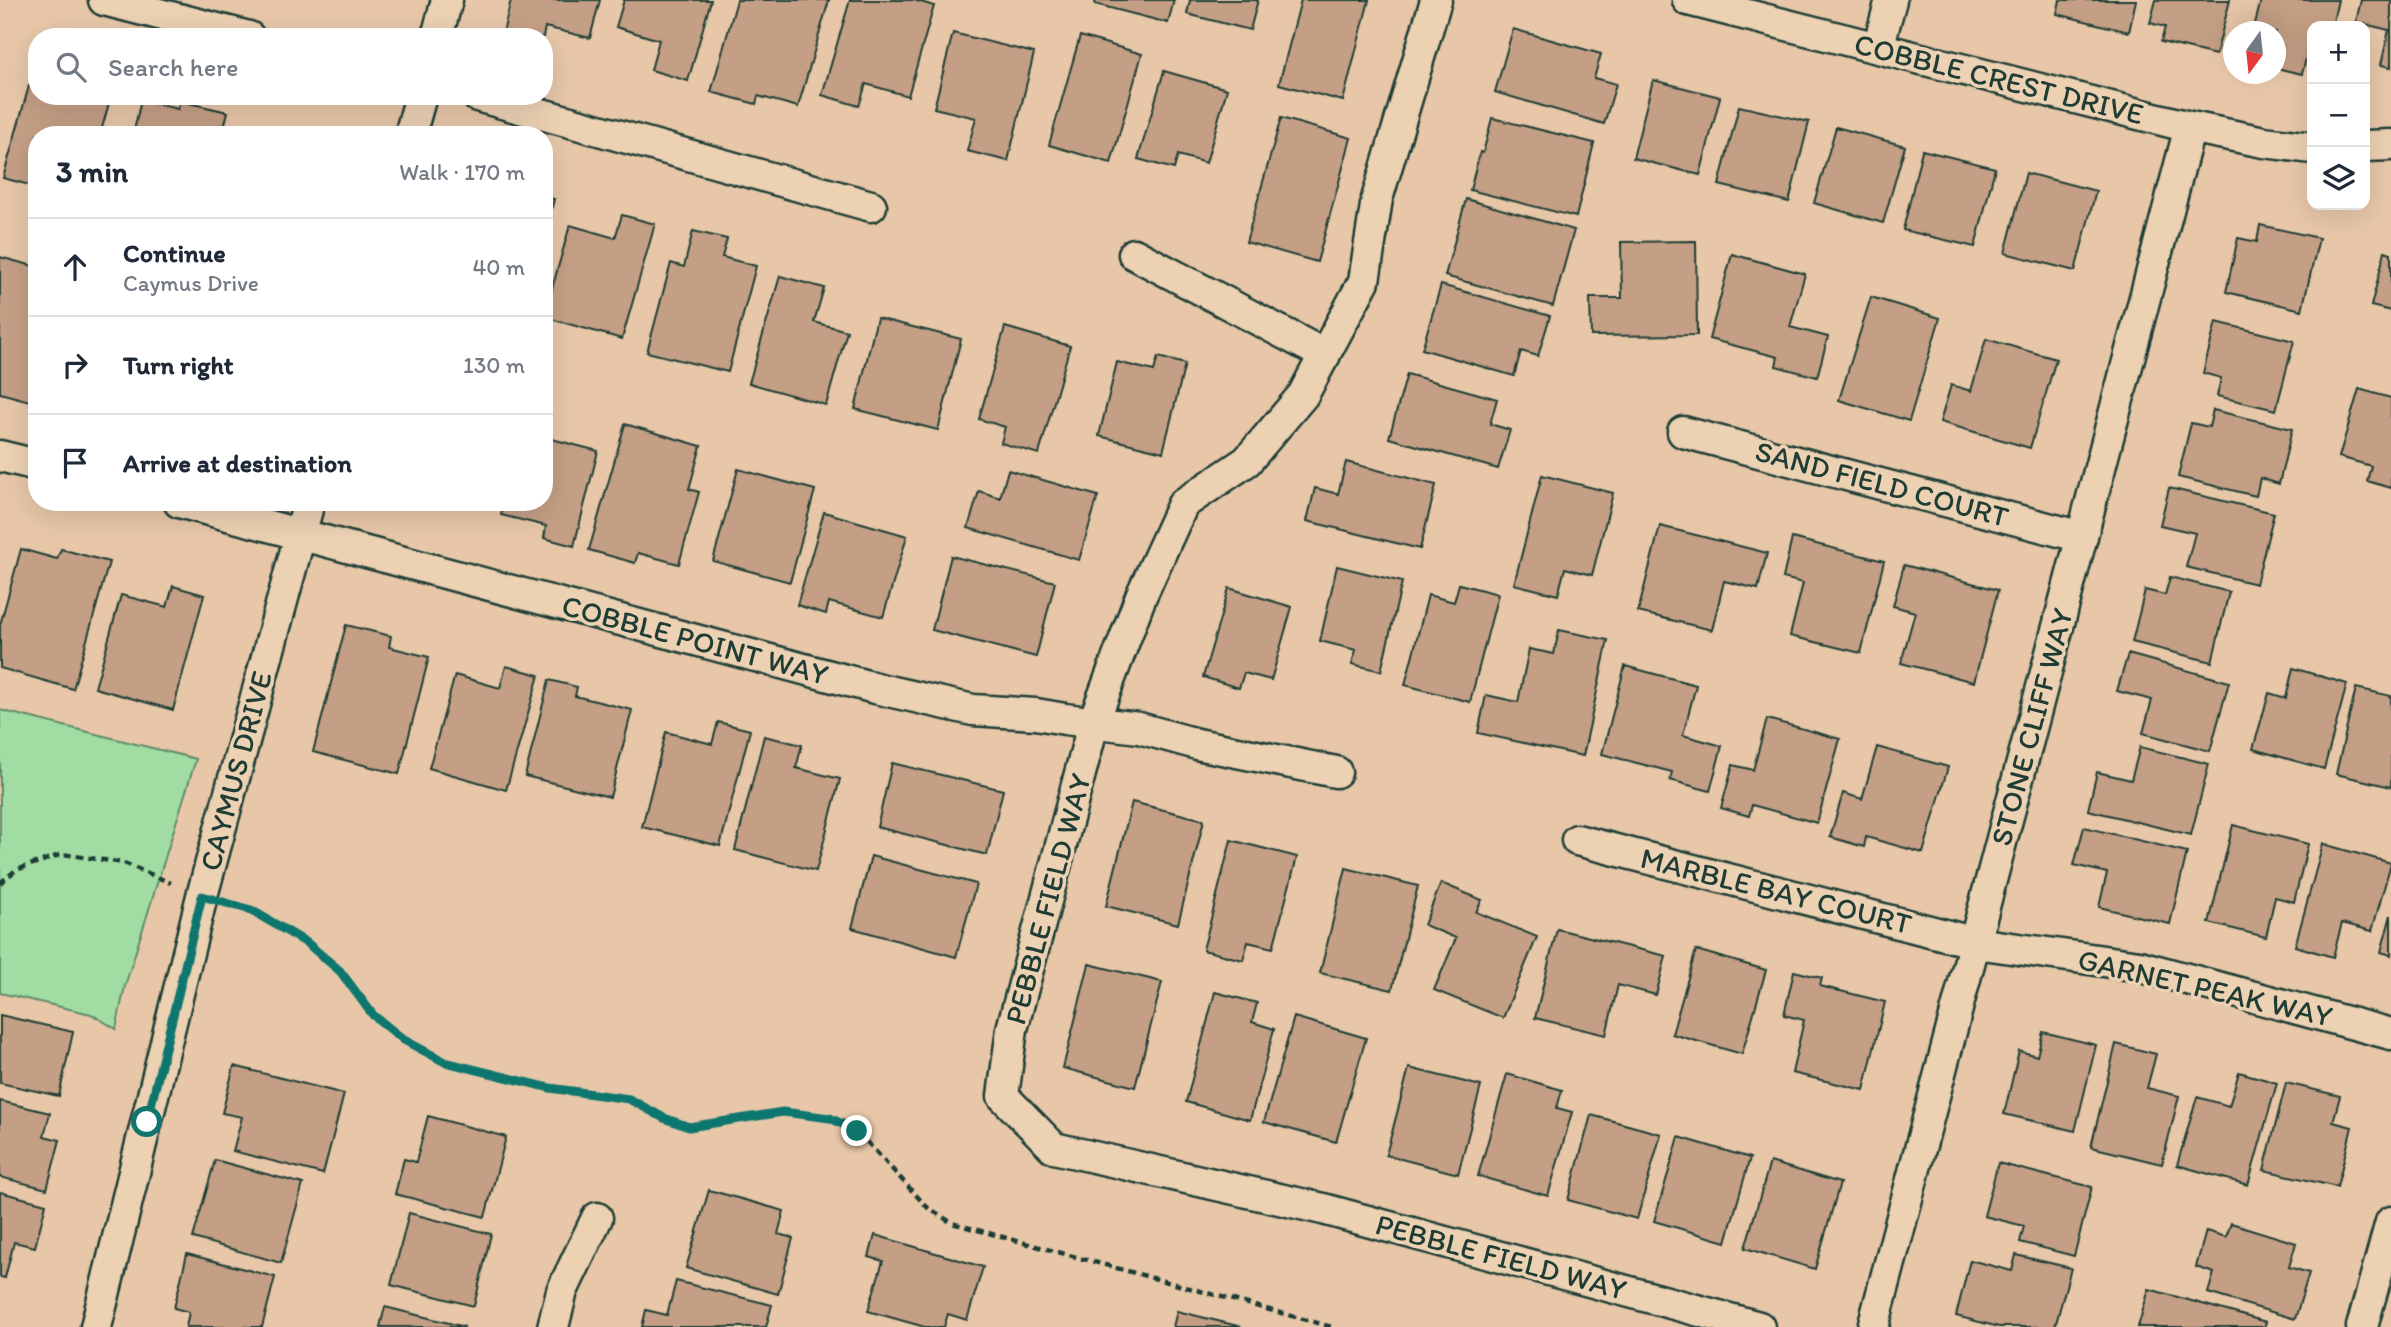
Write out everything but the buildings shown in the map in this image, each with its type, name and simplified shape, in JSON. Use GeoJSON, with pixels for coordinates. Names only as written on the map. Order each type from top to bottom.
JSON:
{"type":"FeatureCollection","features":[{"type":"Feature","properties":{"kind":"street"},"geometry":{"type":"LineString","coordinates":[[104,0],[214,28]]}},
{"type":"Feature","properties":{"kind":"street"},"geometry":{"type":"LineString","coordinates":[[439,28],[447,0]]}},
{"type":"Feature","properties":{"kind":"street","name":"PEBBLE FIELD WAY"},"geometry":{"type":"LineString","coordinates":[[1436,0],[1377,200],[1364,281],[1303,395],[1247,461],[1183,504],[1141,596],[1094,721],[1012,1029],[1003,1096],[1054,1148],[1323,1209],[1759,1327]]}},
{"type":"Feature","properties":{"kind":"street","name":"COBBLE CREST DRIVE"},"geometry":{"type":"LineString","coordinates":[[1688,0],[2190,127],[2307,147]]}},
{"type":"Feature","properties":{"kind":"street"},"geometry":{"type":"LineString","coordinates":[[1878,48],[1891,0]]}},
{"type":"Feature","properties":{"kind":"street"},"geometry":{"type":"LineString","coordinates":[[413,126],[418,105]]}},
{"type":"Feature","properties":{"kind":"street"},"geometry":{"type":"LineString","coordinates":[[509,105],[871,206]]}},
{"type":"Feature","properties":{"kind":"street","name":"STONE CLIFF WAY"},"geometry":{"type":"LineString","coordinates":[[1872,1327],[1976,943],[2190,127]]}},
{"type":"Feature","properties":{"kind":"street"},"geometry":{"type":"LineString","coordinates":[[2370,146],[2391,145]]}},
{"type":"Feature","properties":{"kind":"street"},"geometry":{"type":"LineString","coordinates":[[1134,254],[1325,355]]}},
{"type":"Feature","properties":{"kind":"street","name":"SAND FIELD COURT"},"geometry":{"type":"LineString","coordinates":[[1683,432],[2082,537]]}},
{"type":"Feature","properties":{"kind":"street"},"geometry":{"type":"LineString","coordinates":[[0,456],[28,463]]}},
{"type":"Feature","properties":{"kind":"street","name":"COBBLE POINT WAY"},"geometry":{"type":"LineString","coordinates":[[213,511],[875,688],[973,710],[1036,714],[1139,728],[1197,744],[1336,772]]}},
{"type":"Feature","properties":{"kind":"street","name":"CAYMUS DRIVE"},"geometry":{"type":"LineString","coordinates":[[96,1327],[202,896],[307,511]]}},
{"type":"Feature","properties":{"kind":"street","name":"MARBLE BAY COURT"},"geometry":{"type":"LineString","coordinates":[[1577,840],[1976,943]]}},
{"type":"Feature","properties":{"kind":"street","name":"GARNET PEAK WAY"},"geometry":{"type":"LineString","coordinates":[[1976,943],[2139,966],[2391,1034]]}},
{"type":"Feature","properties":{"kind":"street"},"geometry":{"type":"LineString","coordinates":[[553,1327],[562,1292],[597,1218]]}},
{"type":"Feature","properties":{"kind":"street"},"geometry":{"type":"LineString","coordinates":[[2362,1327],[2391,1222]]}},
{"type":"Feature","properties":{"kind":"path"},"geometry":{"type":"LineString","coordinates":[[0,883],[16,870],[62,854],[124,863],[202,896],[251,910],[307,943],[340,971],[373,1015],[404,1040],[445,1062],[550,1088],[629,1099],[664,1118],[689,1127],[783,1112],[830,1118],[857,1131],[927,1207],[952,1223],[1332,1327]]}},
{"type":"Feature","properties":{"kind":"green space"},"geometry":{"type":"Polygon","coordinates":[[[0,710],[196,759],[125,986],[116,1029],[91,1014],[0,993],[0,710]]]}},
{"type":"Feature","properties":{"kind":"route"},"geometry":{"type":"LineString","coordinates":[[147,1122],[202,896],[251,910],[307,943],[340,971],[373,1015],[404,1040],[445,1062],[550,1088],[629,1099],[664,1118],[689,1127],[783,1112],[830,1118],[857,1131]]}}]}
